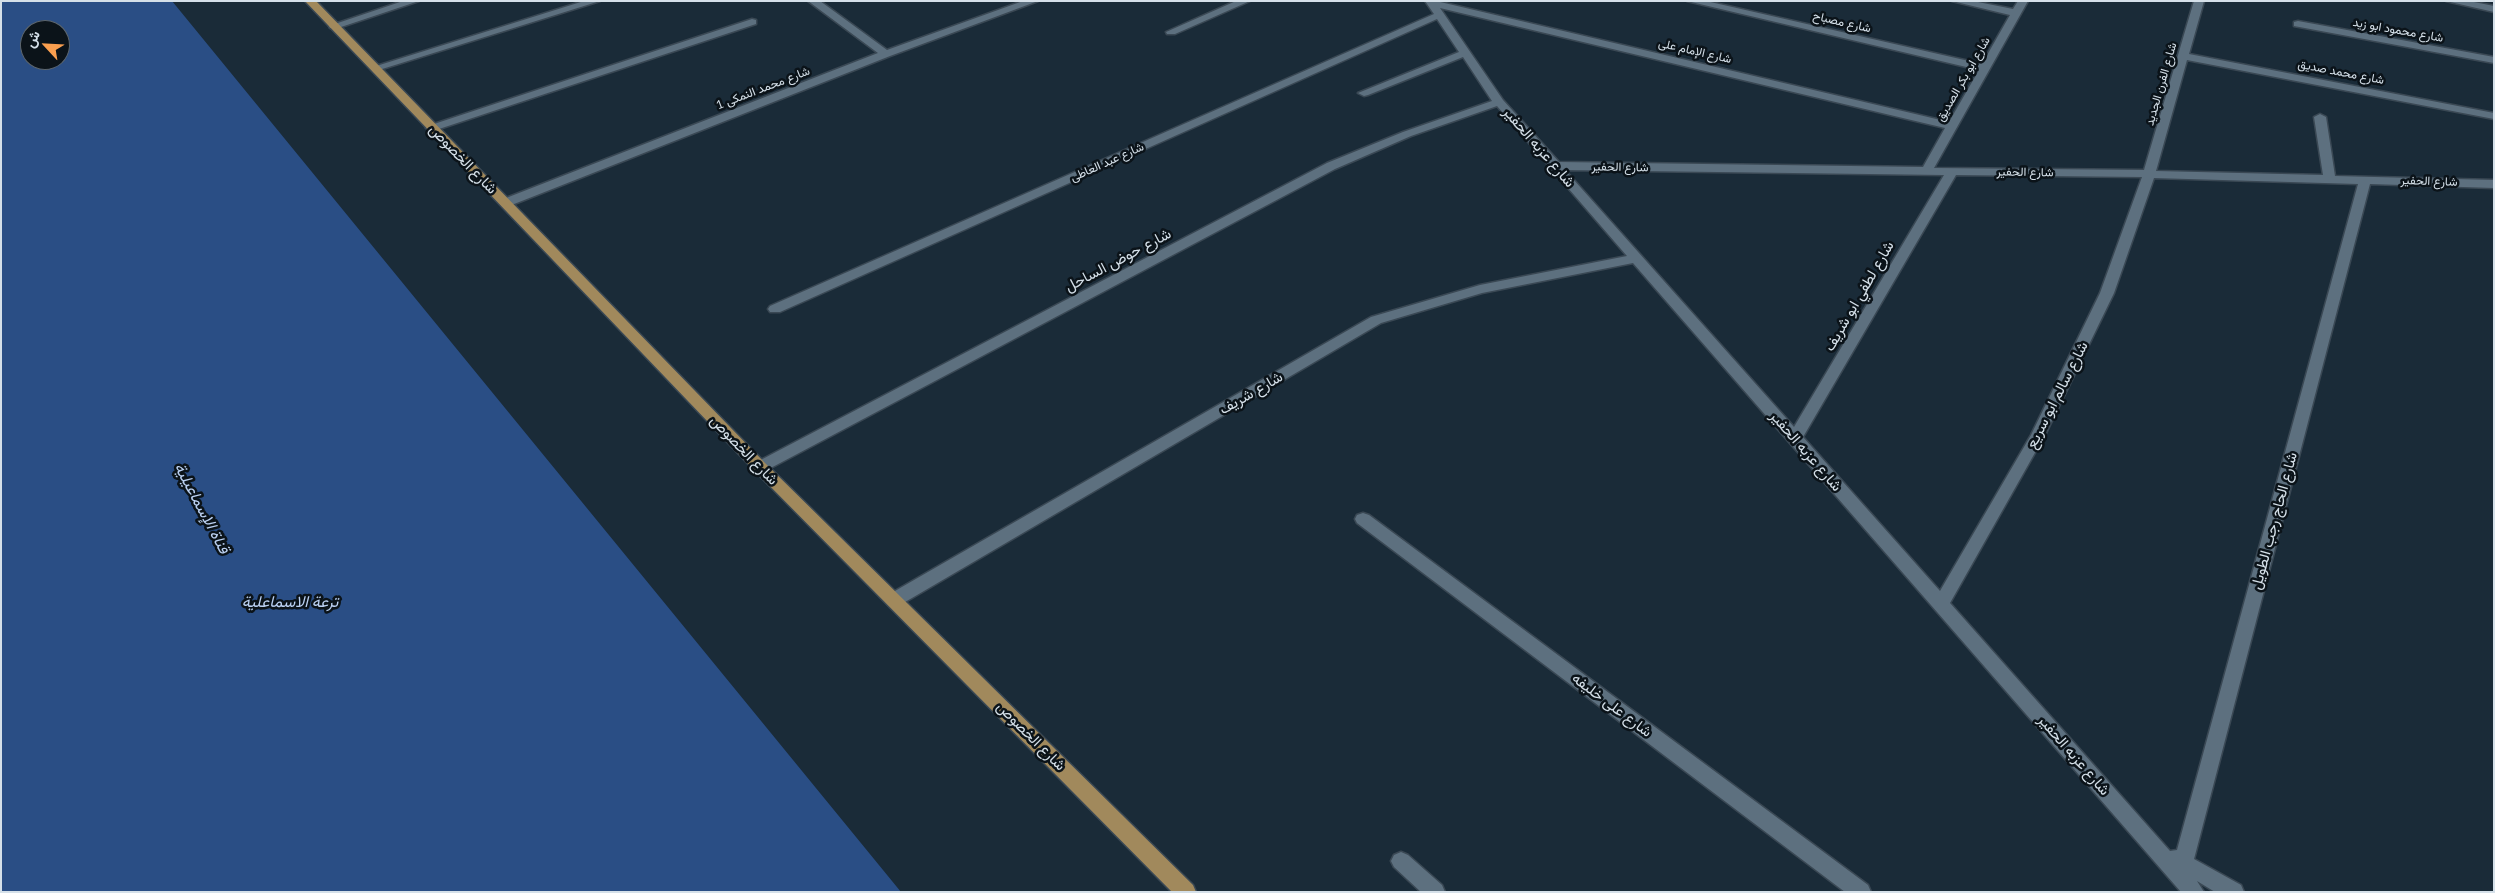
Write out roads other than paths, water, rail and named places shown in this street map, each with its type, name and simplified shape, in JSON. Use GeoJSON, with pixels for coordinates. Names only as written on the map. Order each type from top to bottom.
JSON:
{"type":"FeatureCollection","features":[{"type":"Feature","properties":{"kind":"main road","name":"شارع الخصوص"},"geometry":{"type":"LineString","coordinates":[[310,1],[760,467],[1186,892]]}},
{"type":"Feature","properties":{"kind":"street"},"geometry":{"type":"LineString","coordinates":[[334,26],[414,1]]}},
{"type":"Feature","properties":{"kind":"street"},"geometry":{"type":"LineString","coordinates":[[374,68],[595,1]]}},
{"type":"Feature","properties":{"kind":"street"},"geometry":{"type":"LineString","coordinates":[[816,4],[836,1]]}},
{"type":"Feature","properties":{"kind":"street","name":"شارع محمد النمكى 1"},"geometry":{"type":"LineString","coordinates":[[505,203],[886,54],[1033,1]]}},
{"type":"Feature","properties":{"kind":"street"},"geometry":{"type":"LineString","coordinates":[[1171,32],[1245,1]]}},
{"type":"Feature","properties":{"kind":"street","name":"شارع مصباح"},"geometry":{"type":"LineString","coordinates":[[1692,1],[1986,68]]}},
{"type":"Feature","properties":{"kind":"street"},"geometry":{"type":"LineString","coordinates":[[1957,1],[2017,13]]}},
{"type":"Feature","properties":{"kind":"street","name":"شارع ابو بكر الصديق"},"geometry":{"type":"LineString","coordinates":[[1927,170],[2023,1]]}},
{"type":"Feature","properties":{"kind":"street","name":"شارع الفرن الجديد"},"geometry":{"type":"LineString","coordinates":[[2149,174],[2199,1]]}},
{"type":"Feature","properties":{"kind":"street"},"geometry":{"type":"LineString","coordinates":[[2451,1],[2494,9]]}},
{"type":"Feature","properties":{"kind":"street"},"geometry":{"type":"LineString","coordinates":[[816,4],[886,54]]}},
{"type":"Feature","properties":{"kind":"street","name":"شارع عزبه الحفير"},"geometry":{"type":"LineString","coordinates":[[1433,6],[1499,102],[2194,892]]}},
{"type":"Feature","properties":{"kind":"street","name":"شارع الإمام على"},"geometry":{"type":"LineString","coordinates":[[1433,6],[1952,126]]}},
{"type":"Feature","properties":{"kind":"street","name":"شارع عبد العاطى"},"geometry":{"type":"LineString","coordinates":[[775,309],[1433,6]]}},
{"type":"Feature","properties":{"kind":"street"},"geometry":{"type":"LineString","coordinates":[[432,128],[752,22]]}},
{"type":"Feature","properties":{"kind":"street","name":"شارع محمود ابو زيد"},"geometry":{"type":"LineString","coordinates":[[2298,24],[2494,60]]}},
{"type":"Feature","properties":{"kind":"street"},"geometry":{"type":"LineString","coordinates":[[1364,93],[1465,52]]}},
{"type":"Feature","properties":{"kind":"street","name":"شارع محمد صديق"},"geometry":{"type":"LineString","coordinates":[[2184,56],[2494,116]]}},
{"type":"Feature","properties":{"kind":"street","name":"شارع حوض الساحل"},"geometry":{"type":"LineString","coordinates":[[760,467],[1331,166],[1407,134],[1499,102]]}},
{"type":"Feature","properties":{"kind":"street"},"geometry":{"type":"LineString","coordinates":[[2320,117],[2329,178]]}},
{"type":"Feature","properties":{"kind":"street","name":"شارع الحفير"},"geometry":{"type":"LineString","coordinates":[[1555,166],[1952,170],[2329,178],[2494,184]]}},
{"type":"Feature","properties":{"kind":"street","name":"شارع لطفي ابو شريف"},"geometry":{"type":"LineString","coordinates":[[1795,438],[1952,170]]}},
{"type":"Feature","properties":{"kind":"street","name":"شارع سالم ابو سريع"},"geometry":{"type":"LineString","coordinates":[[1941,604],[2038,435],[2107,293],[2149,174]]}},
{"type":"Feature","properties":{"kind":"street","name":"شارع الحاج رجب الطويل"},"geometry":{"type":"LineString","coordinates":[[2183,863],[2366,179]]}},
{"type":"Feature","properties":{"kind":"street","name":"شارع شريف"},"geometry":{"type":"LineString","coordinates":[[894,600],[1376,320],[1480,289],[1636,258]]}},
{"type":"Feature","properties":{"kind":"street","name":"شارع على خليفه"},"geometry":{"type":"LineString","coordinates":[[1363,519],[1861,892]]}},
{"type":"Feature","properties":{"kind":"street"},"geometry":{"type":"LineString","coordinates":[[2150,841],[2183,863],[2234,892]]}},
{"type":"Feature","properties":{"kind":"street"},"geometry":{"type":"LineString","coordinates":[[1401,860],[1436,892]]}},
{"type":"Feature","properties":{"kind":"water","name":"ترعة الاسماعلية"},"geometry":{"type":"Polygon","coordinates":[[[1,1],[172,1],[901,892],[1,892],[1,1]]]}},
{"type":"Feature","properties":{"kind":"water label","name":"قناة الإسماعيلية"},"geometry":{"type":"Point","coordinates":[202,508]}}]}
